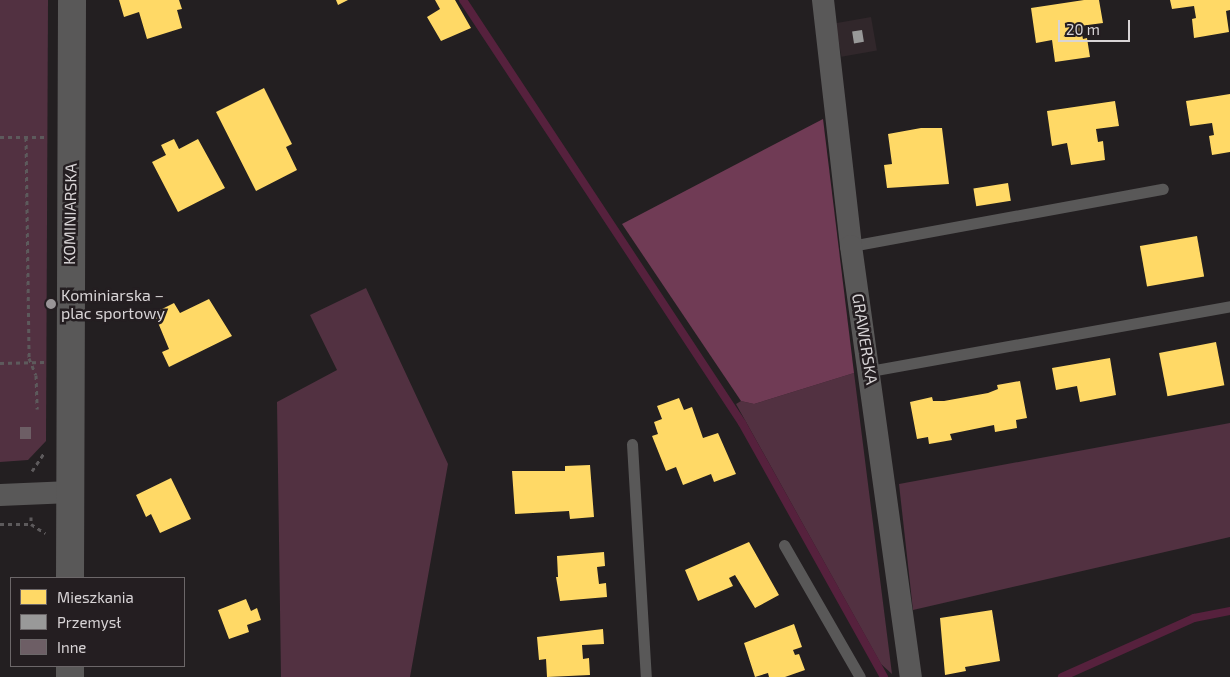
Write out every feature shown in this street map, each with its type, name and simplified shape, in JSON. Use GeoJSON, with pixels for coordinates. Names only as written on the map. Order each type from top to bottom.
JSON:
{"type":"FeatureCollection","features":[{"type":"Feature","properties":{"kind":"street","name":"KOMINIARSKA"},"geometry":{"type":"LineString","coordinates":[[70,577],[72,0]]}},
{"type":"Feature","properties":{"kind":"street","name":"GRAWERSKA"},"geometry":{"type":"LineString","coordinates":[[823,0],[851,246],[870,371],[911,677]]}},
{"type":"Feature","properties":{"kind":"street"},"geometry":{"type":"LineString","coordinates":[[0,495],[71,492]]}},
{"type":"Feature","properties":{"kind":"lane"},"geometry":{"type":"LineString","coordinates":[[851,246],[1163,188]]}},
{"type":"Feature","properties":{"kind":"lane"},"geometry":{"type":"LineString","coordinates":[[870,371],[1230,306]]}},
{"type":"Feature","properties":{"kind":"lane"},"geometry":{"type":"LineString","coordinates":[[632,444],[646,677]]}},
{"type":"Feature","properties":{"kind":"lane"},"geometry":{"type":"LineString","coordinates":[[784,545],[860,677]]}},
{"type":"Feature","properties":{"kind":"path"},"geometry":{"type":"LineString","coordinates":[[0,137],[26,137],[31,362],[36,376],[37,409]]}},
{"type":"Feature","properties":{"kind":"path"},"geometry":{"type":"LineString","coordinates":[[0,362],[52,362]]}},
{"type":"Feature","properties":{"kind":"path"},"geometry":{"type":"LineString","coordinates":[[30,482],[35,462],[48,448]]}},
{"type":"Feature","properties":{"kind":"path"},"geometry":{"type":"LineString","coordinates":[[0,524],[31,524]]}},
{"type":"Feature","properties":{"kind":"shaded area"},"geometry":{"type":"Polygon","coordinates":[[[0,0],[48,0],[46,441],[28,460],[0,462],[0,0]]]}},
{"type":"Feature","properties":{"kind":"shaded area"},"geometry":{"type":"Polygon","coordinates":[[[871,17],[877,50],[841,57],[836,23],[871,17]]]}},
{"type":"Feature","properties":{"kind":"shaded area"},"geometry":{"type":"Polygon","coordinates":[[[823,119],[854,373],[754,404],[741,401],[622,224],[823,119]]]}},
{"type":"Feature","properties":{"kind":"shaded area"},"geometry":{"type":"Polygon","coordinates":[[[366,288],[448,464],[410,677],[281,677],[277,402],[337,370],[310,315],[366,288]]]}},
{"type":"Feature","properties":{"kind":"shaded area"},"geometry":{"type":"Polygon","coordinates":[[[854,373],[892,674],[881,664],[736,404],[741,401],[754,404],[854,373]]]}},
{"type":"Feature","properties":{"kind":"shaded area"},"geometry":{"type":"Polygon","coordinates":[[[1230,423],[1230,537],[913,610],[899,484],[1230,423]]]}},
{"type":"Feature","properties":{"kind":"building: Mieszkania"},"geometry":{"type":"Polygon","coordinates":[[[119,0],[179,0],[182,9],[177,10],[182,28],[147,39],[139,12],[124,17],[119,0]]]}},
{"type":"Feature","properties":{"kind":"building: Mieszkania"},"geometry":{"type":"Polygon","coordinates":[[[336,0],[348,0],[338,5],[336,0]]]}},
{"type":"Feature","properties":{"kind":"building: Mieszkania"},"geometry":{"type":"Polygon","coordinates":[[[435,0],[455,0],[471,28],[441,41],[427,17],[440,9],[435,0]]]}},
{"type":"Feature","properties":{"kind":"building: Mieszkania"},"geometry":{"type":"Polygon","coordinates":[[[1084,0],[1099,0],[1103,23],[1080,26],[1083,39],[1087,38],[1090,57],[1055,62],[1052,40],[1036,43],[1031,8],[1084,0]]]}},
{"type":"Feature","properties":{"kind":"building: Mieszkania"},"geometry":{"type":"Polygon","coordinates":[[[1170,0],[1230,0],[1230,10],[1226,11],[1229,32],[1194,38],[1192,19],[1196,18],[1194,6],[1172,9],[1170,0]]]}},
{"type":"Feature","properties":{"kind":"building: Mieszkania"},"geometry":{"type":"Polygon","coordinates":[[[264,88],[292,144],[286,147],[297,170],[256,191],[216,112],[264,88]]]}},
{"type":"Feature","properties":{"kind":"building: Mieszkania"},"geometry":{"type":"Polygon","coordinates":[[[1230,94],[1230,152],[1212,155],[1209,136],[1214,135],[1212,123],[1190,126],[1186,101],[1230,94]]]}},
{"type":"Feature","properties":{"kind":"building: Mieszkania"},"geometry":{"type":"Polygon","coordinates":[[[1115,101],[1119,126],[1096,129],[1098,142],[1103,141],[1105,160],[1071,165],[1067,143],[1052,146],[1047,111],[1115,101]]]}},
{"type":"Feature","properties":{"kind":"building: Mieszkania"},"geometry":{"type":"Polygon","coordinates":[[[921,128],[942,128],[949,184],[887,188],[884,165],[892,164],[888,134],[921,128]]]}},
{"type":"Feature","properties":{"kind":"building: Mieszkania"},"geometry":{"type":"Polygon","coordinates":[[[174,139],[179,149],[198,139],[225,188],[178,212],[152,162],[166,155],[161,145],[174,139]]]}},
{"type":"Feature","properties":{"kind":"building: Mieszkania"},"geometry":{"type":"Polygon","coordinates":[[[1008,183],[1011,201],[976,206],[973,188],[1008,183]]]}},
{"type":"Feature","properties":{"kind":"building: Mieszkania"},"geometry":{"type":"Polygon","coordinates":[[[1197,236],[1204,276],[1147,286],[1140,246],[1197,236]]]}},
{"type":"Feature","properties":{"kind":"building: Mieszkania"},"geometry":{"type":"Polygon","coordinates":[[[209,299],[232,336],[169,367],[162,352],[169,349],[154,313],[174,303],[180,313],[209,299]]]}},
{"type":"Feature","properties":{"kind":"building: Mieszkania"},"geometry":{"type":"Polygon","coordinates":[[[1216,342],[1224,385],[1167,396],[1159,353],[1216,342]]]}},
{"type":"Feature","properties":{"kind":"building: Mieszkania"},"geometry":{"type":"Polygon","coordinates":[[[1110,358],[1116,395],[1080,402],[1077,386],[1056,390],[1052,368],[1110,358]]]}},
{"type":"Feature","properties":{"kind":"building: Mieszkania"},"geometry":{"type":"Polygon","coordinates":[[[1020,381],[1027,418],[1016,420],[1017,428],[995,432],[994,425],[950,434],[952,440],[929,444],[928,437],[917,439],[910,402],[932,397],[933,401],[944,401],[988,393],[998,389],[997,385],[1020,381]]]}},
{"type":"Feature","properties":{"kind":"building: Mieszkania"},"geometry":{"type":"Polygon","coordinates":[[[679,398],[684,410],[692,407],[703,438],[718,433],[736,474],[714,482],[711,474],[683,485],[676,467],[666,471],[652,436],[658,434],[654,422],[662,419],[657,406],[679,398]]]}},
{"type":"Feature","properties":{"kind":"building: Mieszkania"},"geometry":{"type":"Polygon","coordinates":[[[590,465],[594,517],[570,519],[569,511],[515,514],[512,471],[565,471],[565,466],[590,465]]]}},
{"type":"Feature","properties":{"kind":"building: Mieszkania"},"geometry":{"type":"Polygon","coordinates":[[[171,478],[191,519],[160,533],[151,514],[146,517],[136,495],[171,478]]]}},
{"type":"Feature","properties":{"kind":"building: Mieszkania"},"geometry":{"type":"Polygon","coordinates":[[[749,542],[779,595],[755,608],[735,575],[729,578],[733,586],[698,601],[685,570],[749,542]]]}},
{"type":"Feature","properties":{"kind":"building: Mieszkania"},"geometry":{"type":"Polygon","coordinates":[[[604,552],[605,566],[597,567],[599,584],[606,583],[607,597],[560,601],[556,577],[558,577],[557,556],[604,552]]]}},
{"type":"Feature","properties":{"kind":"building: Mieszkania"},"geometry":{"type":"Polygon","coordinates":[[[246,599],[251,611],[257,608],[261,620],[247,625],[249,632],[229,639],[218,610],[246,599]]]}},
{"type":"Feature","properties":{"kind":"building: Mieszkania"},"geometry":{"type":"Polygon","coordinates":[[[992,610],[1000,661],[965,667],[966,671],[945,675],[940,618],[992,610]]]}},
{"type":"Feature","properties":{"kind":"building: Mieszkania"},"geometry":{"type":"Polygon","coordinates":[[[794,624],[802,647],[793,650],[795,655],[799,654],[805,670],[785,677],[769,677],[768,673],[755,677],[744,643],[794,624]]]}},
{"type":"Feature","properties":{"kind":"building: Mieszkania"},"geometry":{"type":"Polygon","coordinates":[[[603,629],[604,644],[582,645],[583,659],[589,658],[590,675],[547,677],[546,659],[539,660],[537,637],[603,629]]]}},
{"type":"Feature","properties":{"kind":"building: Przemysł"},"geometry":{"type":"Polygon","coordinates":[[[862,30],[864,42],[854,43],[852,32],[862,30]]]}},
{"type":"Feature","properties":{"kind":"building: Inne"},"geometry":{"type":"Polygon","coordinates":[[[20,427],[31,427],[31,439],[20,439],[20,427]]]}},
{"type":"Feature","properties":{"kind":"waterway"},"geometry":{"type":"LineString","coordinates":[[463,0],[742,423],[884,677]]}},
{"type":"Feature","properties":{"kind":"waterway"},"geometry":{"type":"LineString","coordinates":[[1062,677],[1194,618],[1230,611]]}},
{"type":"Feature","properties":{"kind":"place","name":"Kominiarska – plac sportowy"},"geometry":{"type":"Point","coordinates":[51,304]}}]}
